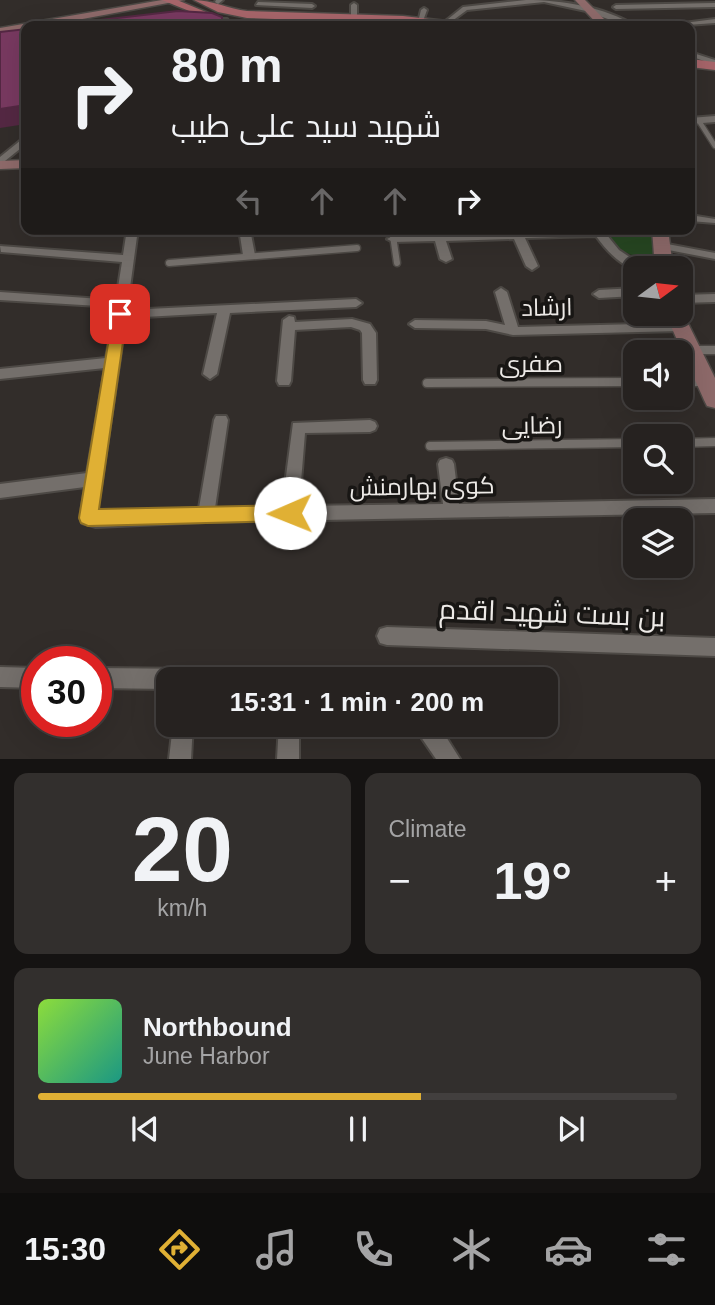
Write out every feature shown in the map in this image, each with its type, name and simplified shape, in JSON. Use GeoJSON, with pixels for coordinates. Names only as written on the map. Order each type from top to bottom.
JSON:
{"type":"FeatureCollection","features":[{"type":"Feature","properties":{"kind":"main road"},"geometry":{"type":"LineString","coordinates":[[199,0],[233,11],[280,7],[354,18],[422,15],[440,21]]}},
{"type":"Feature","properties":{"kind":"main road"},"geometry":{"type":"LineString","coordinates":[[173,1],[222,21]]}},
{"type":"Feature","properties":{"kind":"main road"},"geometry":{"type":"LineString","coordinates":[[695,63],[715,64]]}},
{"type":"Feature","properties":{"kind":"main road"},"geometry":{"type":"LineString","coordinates":[[695,73],[715,75]]}},
{"type":"Feature","properties":{"kind":"street"},"geometry":{"type":"LineString","coordinates":[[42,21],[151,0]]}},
{"type":"Feature","properties":{"kind":"street"},"geometry":{"type":"LineString","coordinates":[[449,21],[465,8],[544,0],[588,9],[621,21]]}},
{"type":"Feature","properties":{"kind":"street"},"geometry":{"type":"LineString","coordinates":[[580,0],[601,21]]}},
{"type":"Feature","properties":{"kind":"street"},"geometry":{"type":"LineString","coordinates":[[49,21],[173,1]]}},
{"type":"Feature","properties":{"kind":"street"},"geometry":{"type":"LineString","coordinates":[[625,21],[615,3],[715,5]]}},
{"type":"Feature","properties":{"kind":"street"},"geometry":{"type":"LineString","coordinates":[[258,4],[280,7],[312,6]]}},
{"type":"Feature","properties":{"kind":"street"},"geometry":{"type":"LineString","coordinates":[[354,5],[354,18]]}},
{"type":"Feature","properties":{"kind":"street"},"geometry":{"type":"LineString","coordinates":[[695,24],[715,21]]}},
{"type":"Feature","properties":{"kind":"street"},"geometry":{"type":"LineString","coordinates":[[0,29],[21,25]]}},
{"type":"Feature","properties":{"kind":"street"},"geometry":{"type":"LineString","coordinates":[[0,29],[21,26]]}},
{"type":"Feature","properties":{"kind":"street"},"geometry":{"type":"LineString","coordinates":[[695,56],[715,64]]}},
{"type":"Feature","properties":{"kind":"street"},"geometry":{"type":"LineString","coordinates":[[695,121],[715,119]]}},
{"type":"Feature","properties":{"kind":"street"},"geometry":{"type":"LineString","coordinates":[[0,163],[21,144]]}},
{"type":"Feature","properties":{"kind":"street"},"geometry":{"type":"LineString","coordinates":[[0,163],[21,164]]}},
{"type":"Feature","properties":{"kind":"street"},"geometry":{"type":"LineString","coordinates":[[0,178],[21,166]]}},
{"type":"Feature","properties":{"kind":"street"},"geometry":{"type":"LineString","coordinates":[[695,219],[711,221]]}},
{"type":"Feature","properties":{"kind":"street"},"geometry":{"type":"LineString","coordinates":[[0,491],[94,479],[132,235]]}},
{"type":"Feature","properties":{"kind":"street"},"geometry":{"type":"LineString","coordinates":[[245,235],[249,255]]}},
{"type":"Feature","properties":{"kind":"street"},"geometry":{"type":"LineString","coordinates":[[440,235],[446,259]]}},
{"type":"Feature","properties":{"kind":"street"},"geometry":{"type":"LineString","coordinates":[[518,235],[532,266]]}},
{"type":"Feature","properties":{"kind":"street"},"geometry":{"type":"LineString","coordinates":[[601,235],[611,250],[623,259]]}},
{"type":"Feature","properties":{"kind":"street"},"geometry":{"type":"LineString","coordinates":[[663,256],[661,238],[715,256]]}},
{"type":"Feature","properties":{"kind":"street"},"geometry":{"type":"LineString","coordinates":[[1,249],[129,259]]}},
{"type":"Feature","properties":{"kind":"street"},"geometry":{"type":"LineString","coordinates":[[501,292],[513,331]]}},
{"type":"Feature","properties":{"kind":"street"},"geometry":{"type":"LineString","coordinates":[[599,294],[623,293]]}},
{"type":"Feature","properties":{"kind":"street"},"geometry":{"type":"LineString","coordinates":[[0,296],[121,309],[225,311],[356,303]]}},
{"type":"Feature","properties":{"kind":"street"},"geometry":{"type":"LineString","coordinates":[[693,299],[715,298]]}},
{"type":"Feature","properties":{"kind":"street"},"geometry":{"type":"LineString","coordinates":[[284,381],[290,326],[287,308]]}},
{"type":"Feature","properties":{"kind":"street"},"geometry":{"type":"LineString","coordinates":[[210,374],[225,311]]}},
{"type":"Feature","properties":{"kind":"street"},"geometry":{"type":"LineString","coordinates":[[290,326],[352,323],[365,327],[369,334],[370,380]]}},
{"type":"Feature","properties":{"kind":"street","name":"ارشاد"},"geometry":{"type":"LineString","coordinates":[[415,324],[486,325],[513,331],[623,324]]}},
{"type":"Feature","properties":{"kind":"street"},"geometry":{"type":"LineString","coordinates":[[693,352],[711,391]]}},
{"type":"Feature","properties":{"kind":"street"},"geometry":{"type":"LineString","coordinates":[[0,374],[113,362]]}},
{"type":"Feature","properties":{"kind":"street"},"geometry":{"type":"LineString","coordinates":[[206,515],[221,420]]}},
{"type":"Feature","properties":{"kind":"street"},"geometry":{"type":"LineString","coordinates":[[290,513],[298,427],[370,426]]}},
{"type":"Feature","properties":{"kind":"street"},"geometry":{"type":"LineString","coordinates":[[446,464],[452,510]]}},
{"type":"Feature","properties":{"kind":"street","name":"کوی بهارمنش"},"geometry":{"type":"LineString","coordinates":[[94,479],[88,518],[96,520],[290,513],[715,506]]}},
{"type":"Feature","properties":{"kind":"street","name":"بن بست شهید اقدم"},"geometry":{"type":"LineString","coordinates":[[387,636],[715,647]]}},
{"type":"Feature","properties":{"kind":"street"},"geometry":{"type":"LineString","coordinates":[[0,677],[21,678]]}},
{"type":"Feature","properties":{"kind":"street"},"geometry":{"type":"LineString","coordinates":[[112,678],[156,679]]}},
{"type":"Feature","properties":{"kind":"street"},"geometry":{"type":"LineString","coordinates":[[180,759],[182,737]]}},
{"type":"Feature","properties":{"kind":"street"},"geometry":{"type":"LineString","coordinates":[[288,759],[289,737]]}},
{"type":"Feature","properties":{"kind":"street"},"geometry":{"type":"LineString","coordinates":[[434,737],[449,759]]}},
{"type":"Feature","properties":{"kind":"lane"},"geometry":{"type":"LineString","coordinates":[[695,122],[715,146]]}},
{"type":"Feature","properties":{"kind":"lane"},"geometry":{"type":"LineString","coordinates":[[393,235],[397,263]]}},
{"type":"Feature","properties":{"kind":"lane"},"geometry":{"type":"LineString","coordinates":[[169,263],[356,248]]}},
{"type":"Feature","properties":{"kind":"lane"},"geometry":{"type":"LineString","coordinates":[[693,350],[715,350]]}},
{"type":"Feature","properties":{"kind":"lane","name":"صفری"},"geometry":{"type":"LineString","coordinates":[[427,383],[623,382]]}},
{"type":"Feature","properties":{"kind":"lane"},"geometry":{"type":"LineString","coordinates":[[693,386],[711,391]]}},
{"type":"Feature","properties":{"kind":"lane"},"geometry":{"type":"LineString","coordinates":[[693,443],[715,442]]}},
{"type":"Feature","properties":{"kind":"lane","name":"رضایی"},"geometry":{"type":"LineString","coordinates":[[430,446],[623,443]]}},
{"type":"Feature","properties":{"kind":"green space"},"geometry":{"type":"Polygon","coordinates":[[[604,235],[652,235],[654,256],[636,256],[611,242],[604,235]]]}},
{"type":"Feature","properties":{"kind":"building"},"geometry":{"type":"Polygon","coordinates":[[[178,11],[212,13],[222,17],[222,21],[91,21],[178,11]]]}},
{"type":"Feature","properties":{"kind":"building"},"geometry":{"type":"Polygon","coordinates":[[[21,30],[21,106],[0,109],[0,32],[21,30]]]}},
{"type":"Feature","properties":{"kind":"route"},"geometry":{"type":"LineString","coordinates":[[120,314],[88,518],[96,520],[290,513]]}}]}
